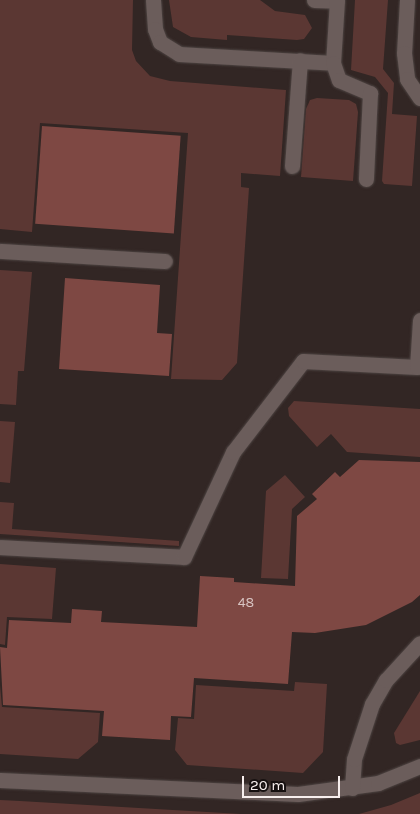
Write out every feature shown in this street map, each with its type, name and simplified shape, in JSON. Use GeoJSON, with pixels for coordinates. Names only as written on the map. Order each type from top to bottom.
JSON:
{"type":"FeatureCollection","features":[{"type":"Feature","properties":{"kind":"lane"},"geometry":{"type":"LineString","coordinates":[[153,0],[155,29],[160,42],[179,54],[300,60],[333,64]]}},
{"type":"Feature","properties":{"kind":"lane"},"geometry":{"type":"LineString","coordinates":[[314,0],[337,1],[333,64],[339,80],[370,93],[366,178]]}},
{"type":"Feature","properties":{"kind":"lane"},"geometry":{"type":"LineString","coordinates":[[407,0],[404,53],[406,79],[420,98]]}},
{"type":"Feature","properties":{"kind":"lane"},"geometry":{"type":"LineString","coordinates":[[292,166],[300,60]]}},
{"type":"Feature","properties":{"kind":"lane"},"geometry":{"type":"LineString","coordinates":[[0,251],[165,261]]}},
{"type":"Feature","properties":{"kind":"lane"},"geometry":{"type":"LineString","coordinates":[[0,547],[184,557],[233,452],[303,361],[417,367],[420,320]]}},
{"type":"Feature","properties":{"kind":"lane"},"geometry":{"type":"LineString","coordinates":[[352,788],[354,759],[372,704],[386,680],[420,643]]}},
{"type":"Feature","properties":{"kind":"lane"},"geometry":{"type":"LineString","coordinates":[[0,780],[298,794],[352,788],[420,766]]}},
{"type":"Feature","properties":{"kind":"shaded area"},"geometry":{"type":"Polygon","coordinates":[[[0,0],[133,0],[132,50],[136,61],[150,76],[170,81],[286,90],[280,176],[241,173],[241,187],[249,188],[237,363],[222,380],[171,379],[188,133],[40,123],[32,232],[0,229],[0,0]]]}},
{"type":"Feature","properties":{"kind":"shaded area"},"geometry":{"type":"Polygon","coordinates":[[[169,0],[260,0],[275,11],[305,15],[312,28],[304,39],[297,40],[227,35],[227,40],[191,37],[173,27],[169,0]]]}},
{"type":"Feature","properties":{"kind":"shaded area"},"geometry":{"type":"Polygon","coordinates":[[[355,0],[388,0],[383,69],[394,83],[392,114],[417,116],[412,186],[384,184],[382,181],[388,93],[375,77],[351,70],[355,0]]]}},
{"type":"Feature","properties":{"kind":"shaded area"},"geometry":{"type":"Polygon","coordinates":[[[317,98],[349,100],[356,104],[358,112],[353,181],[301,177],[306,109],[310,100],[317,98]]]}},
{"type":"Feature","properties":{"kind":"shaded area"},"geometry":{"type":"Polygon","coordinates":[[[0,270],[32,272],[24,371],[18,371],[16,405],[0,404],[0,270]]]}},
{"type":"Feature","properties":{"kind":"shaded area"},"geometry":{"type":"Polygon","coordinates":[[[294,401],[420,409],[420,457],[347,452],[331,434],[317,447],[289,416],[288,408],[294,401]]]}},
{"type":"Feature","properties":{"kind":"shaded area"},"geometry":{"type":"Polygon","coordinates":[[[0,421],[15,422],[10,483],[0,482],[0,421]]]}},
{"type":"Feature","properties":{"kind":"shaded area"},"geometry":{"type":"Polygon","coordinates":[[[285,475],[305,497],[292,509],[288,579],[261,578],[266,491],[285,475]]]}},
{"type":"Feature","properties":{"kind":"shaded area"},"geometry":{"type":"Polygon","coordinates":[[[0,502],[14,503],[12,529],[179,541],[179,546],[0,534],[0,502]]]}},
{"type":"Feature","properties":{"kind":"shaded area"},"geometry":{"type":"Polygon","coordinates":[[[0,564],[56,568],[52,619],[7,617],[5,645],[0,644],[0,564]]]}},
{"type":"Feature","properties":{"kind":"shaded area"},"geometry":{"type":"Polygon","coordinates":[[[295,682],[327,684],[323,752],[303,773],[187,765],[175,750],[178,718],[194,719],[196,685],[294,691],[295,682]]]}},
{"type":"Feature","properties":{"kind":"shaded area"},"geometry":{"type":"Polygon","coordinates":[[[0,685],[2,707],[100,713],[98,742],[78,759],[0,754],[0,685]]]}},
{"type":"Feature","properties":{"kind":"shaded area"},"geometry":{"type":"Polygon","coordinates":[[[420,691],[420,740],[400,745],[396,743],[394,733],[420,691]]]}},
{"type":"Feature","properties":{"kind":"shaded area"},"geometry":{"type":"Polygon","coordinates":[[[420,793],[420,814],[359,814],[391,805],[420,793]]]}},
{"type":"Feature","properties":{"kind":"shaded area"},"geometry":{"type":"Polygon","coordinates":[[[0,800],[20,801],[241,814],[0,814],[0,800]]]}},
{"type":"Feature","properties":{"kind":"building"},"geometry":{"type":"Polygon","coordinates":[[[42,126],[181,136],[174,233],[35,224],[42,126]]]}},
{"type":"Feature","properties":{"kind":"building"},"geometry":{"type":"Polygon","coordinates":[[[65,278],[160,285],[157,333],[172,334],[169,376],[59,369],[65,278]]]}},
{"type":"Feature","properties":{"kind":"building"},"geometry":{"type":"Polygon","coordinates":[[[359,460],[420,462],[420,595],[412,602],[366,625],[315,633],[292,632],[288,684],[194,678],[191,717],[171,716],[170,740],[102,736],[104,711],[3,705],[0,647],[7,648],[9,620],[71,623],[72,609],[102,611],[101,622],[197,627],[200,576],[234,578],[234,582],[295,586],[297,516],[317,499],[312,494],[335,472],[340,477],[359,460]]]}}]}
